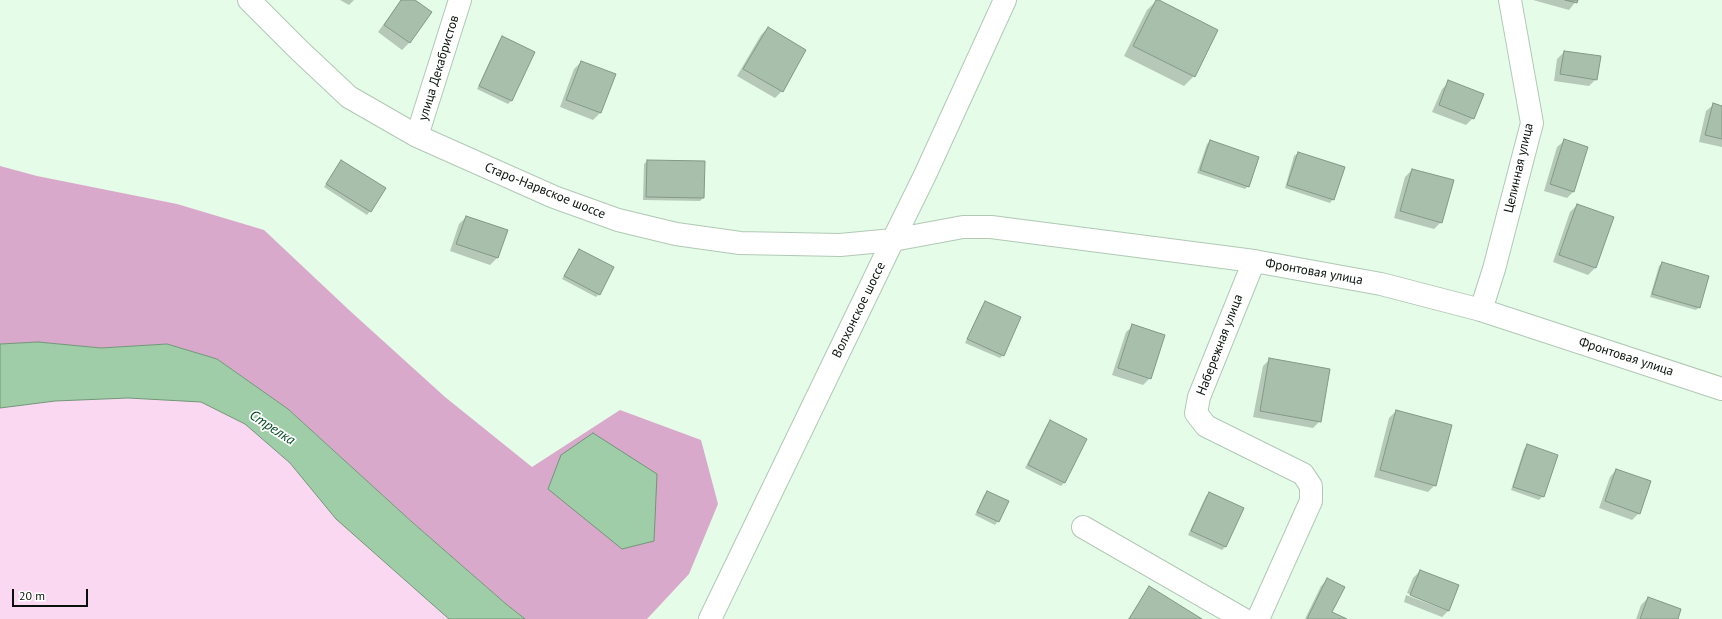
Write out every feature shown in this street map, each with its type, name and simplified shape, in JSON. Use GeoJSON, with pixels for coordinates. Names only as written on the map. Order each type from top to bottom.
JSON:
{"type":"FeatureCollection","features":[{"type":"Feature","properties":{"kind":"street","name":"Старо-Нарвское шоссе"},"geometry":{"type":"LineString","coordinates":[[249,0],[349,97],[417,136],[554,197],[618,220],[676,234],[740,243],[840,245],[893,240]]}},
{"type":"Feature","properties":{"kind":"street","name":"улица Декабристов"},"geometry":{"type":"LineString","coordinates":[[417,136],[460,0]]}},
{"type":"Feature","properties":{"kind":"street","name":"Волхонское шоссе"},"geometry":{"type":"LineString","coordinates":[[710,619],[925,175],[1005,0]]}},
{"type":"Feature","properties":{"kind":"street","name":"Целинная улица"},"geometry":{"type":"LineString","coordinates":[[1481,310],[1494,269],[1532,123],[1510,0]]}},
{"type":"Feature","properties":{"kind":"street","name":"Фронтовая улица"},"geometry":{"type":"LineString","coordinates":[[893,240],[963,227],[991,227],[1254,261],[1381,284],[1481,310],[1722,389]]}},
{"type":"Feature","properties":{"kind":"street","name":"Набережная улица"},"geometry":{"type":"LineString","coordinates":[[1254,261],[1199,397],[1196,413],[1206,426],[1303,474],[1311,486],[1311,501],[1258,619]]}},
{"type":"Feature","properties":{"kind":"street"},"geometry":{"type":"LineString","coordinates":[[1083,527],[1243,619]]}},
{"type":"Feature","properties":{"kind":"shaded area"},"geometry":{"type":"Polygon","coordinates":[[[0,166],[37,176],[177,204],[264,230],[445,397],[532,467],[620,410],[701,440],[718,504],[689,574],[647,619],[525,619],[412,522],[288,409],[217,359],[167,344],[101,348],[38,342],[0,344],[0,166]]]}},
{"type":"Feature","properties":{"kind":"shaded area"},"geometry":{"type":"Polygon","coordinates":[[[128,398],[201,402],[245,424],[290,463],[336,519],[449,619],[0,619],[0,408],[55,401],[128,398]]]}},
{"type":"Feature","properties":{"kind":"water","name":"Стрелка"},"geometry":{"type":"Polygon","coordinates":[[[38,342],[101,348],[167,344],[217,359],[288,409],[412,522],[525,619],[449,619],[336,519],[290,463],[245,424],[201,402],[128,398],[55,401],[0,408],[0,344],[38,342]]]}},
{"type":"Feature","properties":{"kind":"water"},"geometry":{"type":"Polygon","coordinates":[[[593,433],[657,474],[654,541],[622,549],[548,489],[561,455],[593,433]]]}},
{"type":"Feature","properties":{"kind":"building"},"geometry":{"type":"Polygon","coordinates":[[[401,0],[415,0],[432,12],[410,43],[384,25],[401,0]]]}},
{"type":"Feature","properties":{"kind":"building"},"geometry":{"type":"Polygon","coordinates":[[[1156,0],[1159,0],[1218,30],[1195,77],[1133,46],[1156,0]]]}},
{"type":"Feature","properties":{"kind":"building"},"geometry":{"type":"Polygon","coordinates":[[[1565,0],[1578,0],[1577,3],[1565,0]]]}},
{"type":"Feature","properties":{"kind":"building"},"geometry":{"type":"Polygon","coordinates":[[[768,27],[806,50],[783,92],[743,69],[768,27]]]}},
{"type":"Feature","properties":{"kind":"building"},"geometry":{"type":"Polygon","coordinates":[[[502,36],[535,52],[512,101],[479,86],[502,36]]]}},
{"type":"Feature","properties":{"kind":"building"},"geometry":{"type":"Polygon","coordinates":[[[1564,51],[1601,56],[1597,80],[1560,74],[1564,51]]]}},
{"type":"Feature","properties":{"kind":"building"},"geometry":{"type":"Polygon","coordinates":[[[581,61],[616,74],[601,113],[566,100],[581,61]]]}},
{"type":"Feature","properties":{"kind":"building"},"geometry":{"type":"Polygon","coordinates":[[[1448,80],[1484,94],[1474,119],[1439,105],[1448,80]]]}},
{"type":"Feature","properties":{"kind":"building"},"geometry":{"type":"Polygon","coordinates":[[[1713,103],[1722,106],[1722,139],[1705,135],[1713,103]]]}},
{"type":"Feature","properties":{"kind":"building"},"geometry":{"type":"Polygon","coordinates":[[[1564,139],[1588,147],[1574,192],[1550,184],[1564,139]]]}},
{"type":"Feature","properties":{"kind":"building"},"geometry":{"type":"Polygon","coordinates":[[[1210,140],[1259,157],[1249,187],[1200,170],[1210,140]]]}},
{"type":"Feature","properties":{"kind":"building"},"geometry":{"type":"Polygon","coordinates":[[[1298,152],[1345,167],[1334,200],[1287,185],[1298,152]]]}},
{"type":"Feature","properties":{"kind":"building"},"geometry":{"type":"Polygon","coordinates":[[[341,160],[386,188],[371,212],[326,184],[341,160]]]}},
{"type":"Feature","properties":{"kind":"building"},"geometry":{"type":"Polygon","coordinates":[[[647,160],[705,161],[704,198],[646,197],[647,160]]]}},
{"type":"Feature","properties":{"kind":"building"},"geometry":{"type":"Polygon","coordinates":[[[1412,169],[1454,180],[1442,223],[1400,211],[1412,169]]]}},
{"type":"Feature","properties":{"kind":"building"},"geometry":{"type":"Polygon","coordinates":[[[1577,204],[1614,217],[1596,268],[1559,255],[1577,204]]]}},
{"type":"Feature","properties":{"kind":"building"},"geometry":{"type":"Polygon","coordinates":[[[466,216],[508,230],[498,258],[456,244],[466,216]]]}},
{"type":"Feature","properties":{"kind":"building"},"geometry":{"type":"Polygon","coordinates":[[[579,249],[614,267],[600,295],[564,276],[579,249]]]}},
{"type":"Feature","properties":{"kind":"building"},"geometry":{"type":"Polygon","coordinates":[[[1662,262],[1709,276],[1700,308],[1652,294],[1662,262]]]}},
{"type":"Feature","properties":{"kind":"building"},"geometry":{"type":"Polygon","coordinates":[[[985,301],[1021,317],[1004,356],[967,339],[985,301]]]}},
{"type":"Feature","properties":{"kind":"building"},"geometry":{"type":"Polygon","coordinates":[[[1132,324],[1165,335],[1151,379],[1118,368],[1132,324]]]}},
{"type":"Feature","properties":{"kind":"building"},"geometry":{"type":"Polygon","coordinates":[[[1269,358],[1330,369],[1321,422],[1260,411],[1269,358]]]}},
{"type":"Feature","properties":{"kind":"building"},"geometry":{"type":"Polygon","coordinates":[[[1396,410],[1452,425],[1436,486],[1380,470],[1396,410]]]}},
{"type":"Feature","properties":{"kind":"building"},"geometry":{"type":"Polygon","coordinates":[[[1050,420],[1087,439],[1065,483],[1028,465],[1050,420]]]}},
{"type":"Feature","properties":{"kind":"building"},"geometry":{"type":"Polygon","coordinates":[[[1527,444],[1558,455],[1544,497],[1513,487],[1527,444]]]}},
{"type":"Feature","properties":{"kind":"building"},"geometry":{"type":"Polygon","coordinates":[[[1616,469],[1651,481],[1640,514],[1605,501],[1616,469]]]}},
{"type":"Feature","properties":{"kind":"building"},"geometry":{"type":"Polygon","coordinates":[[[987,491],[1009,501],[999,522],[977,512],[987,491]]]}},
{"type":"Feature","properties":{"kind":"building"},"geometry":{"type":"Polygon","coordinates":[[[1209,492],[1244,508],[1226,547],[1191,531],[1209,492]]]}},
{"type":"Feature","properties":{"kind":"building"},"geometry":{"type":"Polygon","coordinates":[[[1420,570],[1459,585],[1449,611],[1410,595],[1420,570]]]}},
{"type":"Feature","properties":{"kind":"building"},"geometry":{"type":"Polygon","coordinates":[[[1327,578],[1345,587],[1332,612],[1347,619],[1307,619],[1327,578]]]}},
{"type":"Feature","properties":{"kind":"building"},"geometry":{"type":"Polygon","coordinates":[[[1149,586],[1202,619],[1129,619],[1149,586]]]}},
{"type":"Feature","properties":{"kind":"building"},"geometry":{"type":"Polygon","coordinates":[[[1648,597],[1681,609],[1678,619],[1640,619],[1648,597]]]}}]}
